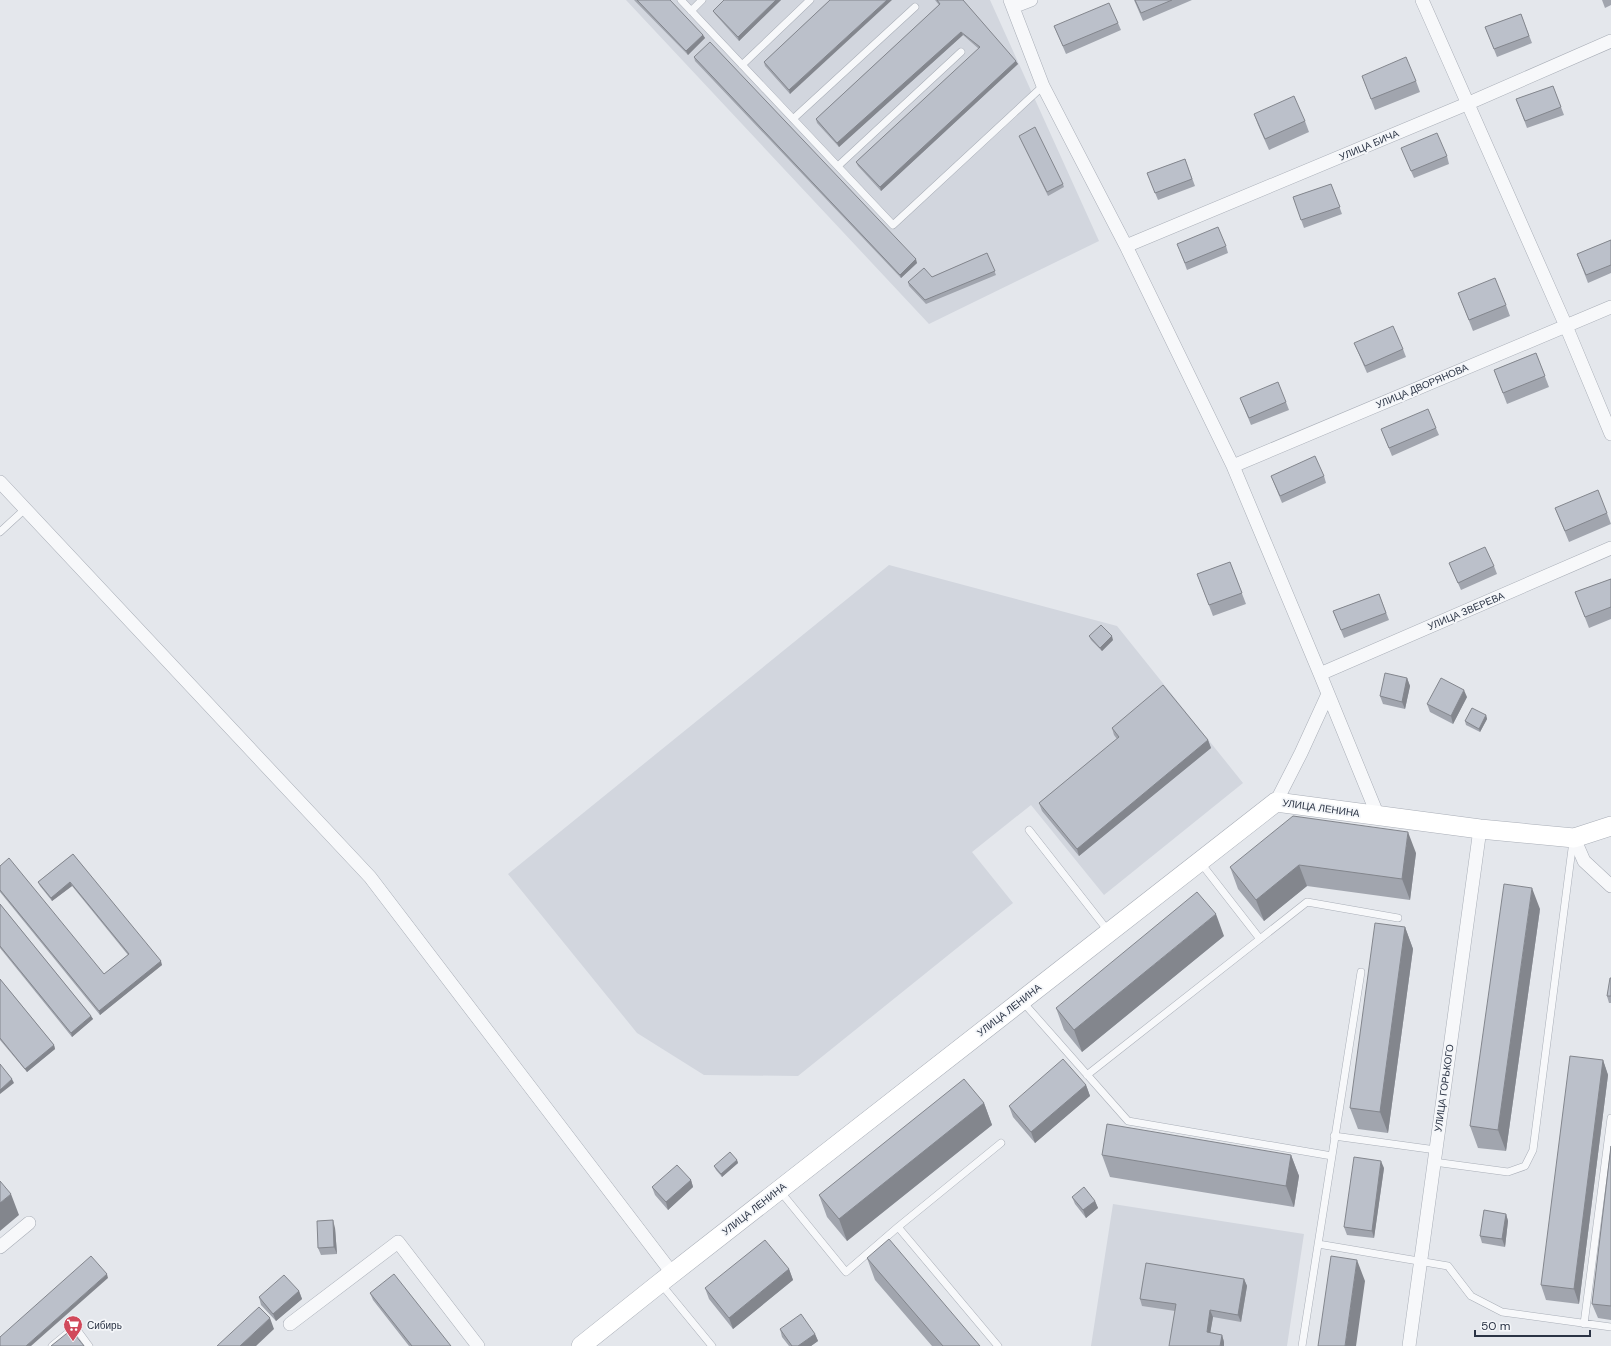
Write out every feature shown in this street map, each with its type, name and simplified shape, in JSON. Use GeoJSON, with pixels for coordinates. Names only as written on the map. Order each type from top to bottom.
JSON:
{"type":"FeatureCollection","features":[{"type":"Feature","properties":{"kind":"street"},"geometry":{"type":"LineString","coordinates":[[1031,0],[1012,3],[1043,86],[1126,246],[1233,466],[1378,816]]}},
{"type":"Feature","properties":{"kind":"street"},"geometry":{"type":"LineString","coordinates":[[1422,0],[1469,103],[1566,326],[1611,434]]}},
{"type":"Feature","properties":{"kind":"street","name":"УЛИЦА БИЧА"},"geometry":{"type":"LineString","coordinates":[[1126,246],[1469,103],[1611,41]]}},
{"type":"Feature","properties":{"kind":"street","name":"УЛИЦА ДВОРЯНОВА"},"geometry":{"type":"LineString","coordinates":[[1233,466],[1611,307]]}},
{"type":"Feature","properties":{"kind":"street"},"geometry":{"type":"LineString","coordinates":[[0,482],[370,877],[666,1278]]}},
{"type":"Feature","properties":{"kind":"street","name":"УЛИЦА ЗВЕРЕВА"},"geometry":{"type":"LineString","coordinates":[[1320,674],[1611,548]]}},
{"type":"Feature","properties":{"kind":"street"},"geometry":{"type":"LineString","coordinates":[[1276,802],[1301,753],[1328,694]]}},
{"type":"Feature","properties":{"kind":"street","name":"УЛИЦА ЛЕНИНА"},"geometry":{"type":"LineString","coordinates":[[581,1346],[778,1190],[1276,802],[1480,829],[1574,838]]}},
{"type":"Feature","properties":{"kind":"street"},"geometry":{"type":"LineString","coordinates":[[1611,826],[1574,838],[1584,861],[1611,886]]}},
{"type":"Feature","properties":{"kind":"street","name":"УЛИЦА ГОРЬКОГО"},"geometry":{"type":"LineString","coordinates":[[1409,1346],[1480,829]]}},
{"type":"Feature","properties":{"kind":"street"},"geometry":{"type":"LineString","coordinates":[[0,1247],[29,1223]]}},
{"type":"Feature","properties":{"kind":"street"},"geometry":{"type":"LineString","coordinates":[[290,1324],[398,1242],[478,1346]]}},
{"type":"Feature","properties":{"kind":"lane"},"geometry":{"type":"LineString","coordinates":[[681,0],[893,224],[1043,86]]}},
{"type":"Feature","properties":{"kind":"lane"},"geometry":{"type":"LineString","coordinates":[[691,11],[702,0]]}},
{"type":"Feature","properties":{"kind":"lane"},"geometry":{"type":"LineString","coordinates":[[742,65],[810,0]]}},
{"type":"Feature","properties":{"kind":"lane"},"geometry":{"type":"LineString","coordinates":[[793,119],[915,7]]}},
{"type":"Feature","properties":{"kind":"lane"},"geometry":{"type":"LineString","coordinates":[[838,166],[960,52]]}},
{"type":"Feature","properties":{"kind":"lane"},"geometry":{"type":"LineString","coordinates":[[0,532],[25,509]]}},
{"type":"Feature","properties":{"kind":"lane"},"geometry":{"type":"LineString","coordinates":[[1029,830],[1109,932]]}},
{"type":"Feature","properties":{"kind":"lane"},"geometry":{"type":"LineString","coordinates":[[1334,1136],[1508,1172],[1525,1166],[1534,1150],[1574,838]]}},
{"type":"Feature","properties":{"kind":"lane"},"geometry":{"type":"LineString","coordinates":[[1200,862],[1260,939]]}},
{"type":"Feature","properties":{"kind":"lane"},"geometry":{"type":"LineString","coordinates":[[1087,1075],[1307,902],[1398,918]]}},
{"type":"Feature","properties":{"kind":"lane"},"geometry":{"type":"LineString","coordinates":[[1302,1346],[1361,972]]}},
{"type":"Feature","properties":{"kind":"lane"},"geometry":{"type":"LineString","coordinates":[[1021,1000],[1128,1121],[1332,1156]]}},
{"type":"Feature","properties":{"kind":"lane"},"geometry":{"type":"LineString","coordinates":[[1584,1324],[1611,1118]]}},
{"type":"Feature","properties":{"kind":"lane"},"geometry":{"type":"LineString","coordinates":[[778,1190],[846,1272],[898,1227],[1001,1143]]}},
{"type":"Feature","properties":{"kind":"lane"},"geometry":{"type":"LineString","coordinates":[[898,1227],[998,1346]]}},
{"type":"Feature","properties":{"kind":"lane"},"geometry":{"type":"LineString","coordinates":[[1318,1244],[1448,1266],[1471,1296],[1502,1312],[1611,1327]]}},
{"type":"Feature","properties":{"kind":"lane"},"geometry":{"type":"LineString","coordinates":[[666,1278],[712,1346]]}},
{"type":"Feature","properties":{"kind":"lane"},"geometry":{"type":"LineString","coordinates":[[52,1346],[74,1327],[89,1346]]}},
{"type":"Feature","properties":{"kind":"shaded area"},"geometry":{"type":"Polygon","coordinates":[[[626,0],[990,0],[1099,241],[929,324],[626,0]]]}},
{"type":"Feature","properties":{"kind":"shaded area"},"geometry":{"type":"Polygon","coordinates":[[[889,565],[1117,626],[1243,783],[1104,895],[1031,805],[972,852],[1013,903],[798,1076],[704,1075],[637,1033],[508,874],[889,565]]]}},
{"type":"Feature","properties":{"kind":"shaded area"},"geometry":{"type":"Polygon","coordinates":[[[1113,1204],[1304,1234],[1287,1346],[1091,1346],[1113,1204]]]}},
{"type":"Feature","properties":{"kind":"building"},"geometry":{"type":"Polygon","coordinates":[[[637,0],[670,0],[703,35],[686,51],[637,0]]]}},
{"type":"Feature","properties":{"kind":"building"},"geometry":{"type":"Polygon","coordinates":[[[724,0],[776,0],[738,37],[713,11],[724,0]]]}},
{"type":"Feature","properties":{"kind":"building"},"geometry":{"type":"Polygon","coordinates":[[[830,0],[887,0],[789,90],[764,62],[830,0]]]}},
{"type":"Feature","properties":{"kind":"building"},"geometry":{"type":"Polygon","coordinates":[[[937,0],[963,0],[1016,61],[880,187],[856,162],[980,47],[961,32],[837,143],[816,119],[940,4],[937,0]]]}},
{"type":"Feature","properties":{"kind":"building"},"geometry":{"type":"Polygon","coordinates":[[[1135,0],[1172,0],[1141,13],[1135,0]]]}},
{"type":"Feature","properties":{"kind":"building"},"geometry":{"type":"Polygon","coordinates":[[[1109,3],[1118,23],[1063,46],[1054,26],[1109,3]]]}},
{"type":"Feature","properties":{"kind":"building"},"geometry":{"type":"Polygon","coordinates":[[[1521,14],[1529,36],[1494,49],[1485,27],[1521,14]]]}},
{"type":"Feature","properties":{"kind":"building"},"geometry":{"type":"Polygon","coordinates":[[[710,42],[916,259],[900,275],[694,57],[710,42]]]}},
{"type":"Feature","properties":{"kind":"building"},"geometry":{"type":"Polygon","coordinates":[[[1406,57],[1416,81],[1371,99],[1362,76],[1406,57]]]}},
{"type":"Feature","properties":{"kind":"building"},"geometry":{"type":"Polygon","coordinates":[[[1553,86],[1561,107],[1525,121],[1516,99],[1553,86]]]}},
{"type":"Feature","properties":{"kind":"building"},"geometry":{"type":"Polygon","coordinates":[[[1294,96],[1305,121],[1265,139],[1254,114],[1294,96]]]}},
{"type":"Feature","properties":{"kind":"building"},"geometry":{"type":"Polygon","coordinates":[[[1035,127],[1063,184],[1047,192],[1019,136],[1035,127]]]}},
{"type":"Feature","properties":{"kind":"building"},"geometry":{"type":"Polygon","coordinates":[[[1437,133],[1447,156],[1411,171],[1401,148],[1437,133]]]}},
{"type":"Feature","properties":{"kind":"building"},"geometry":{"type":"Polygon","coordinates":[[[1185,159],[1192,179],[1155,193],[1147,173],[1185,159]]]}},
{"type":"Feature","properties":{"kind":"building"},"geometry":{"type":"Polygon","coordinates":[[[1331,184],[1340,207],[1301,220],[1293,197],[1331,184]]]}},
{"type":"Feature","properties":{"kind":"building"},"geometry":{"type":"Polygon","coordinates":[[[1218,227],[1226,246],[1185,263],[1177,244],[1218,227]]]}},
{"type":"Feature","properties":{"kind":"building"},"geometry":{"type":"Polygon","coordinates":[[[1611,240],[1611,265],[1586,275],[1577,254],[1611,240]]]}},
{"type":"Feature","properties":{"kind":"building"},"geometry":{"type":"Polygon","coordinates":[[[987,253],[995,271],[925,300],[908,282],[924,268],[932,277],[987,253]]]}},
{"type":"Feature","properties":{"kind":"building"},"geometry":{"type":"Polygon","coordinates":[[[1495,278],[1506,305],[1469,320],[1458,293],[1495,278]]]}},
{"type":"Feature","properties":{"kind":"building"},"geometry":{"type":"Polygon","coordinates":[[[1393,326],[1403,349],[1365,366],[1354,343],[1393,326]]]}},
{"type":"Feature","properties":{"kind":"building"},"geometry":{"type":"Polygon","coordinates":[[[1536,353],[1545,376],[1503,393],[1494,370],[1536,353]]]}},
{"type":"Feature","properties":{"kind":"building"},"geometry":{"type":"Polygon","coordinates":[[[1278,382],[1286,402],[1249,418],[1240,398],[1278,382]]]}},
{"type":"Feature","properties":{"kind":"building"},"geometry":{"type":"Polygon","coordinates":[[[1428,409],[1436,428],[1389,448],[1381,429],[1428,409]]]}},
{"type":"Feature","properties":{"kind":"building"},"geometry":{"type":"Polygon","coordinates":[[[1315,456],[1324,476],[1280,496],[1271,476],[1315,456]]]}},
{"type":"Feature","properties":{"kind":"building"},"geometry":{"type":"Polygon","coordinates":[[[1598,490],[1607,513],[1565,531],[1555,508],[1598,490]]]}},
{"type":"Feature","properties":{"kind":"building"},"geometry":{"type":"Polygon","coordinates":[[[1485,547],[1494,566],[1458,583],[1449,563],[1485,547]]]}},
{"type":"Feature","properties":{"kind":"building"},"geometry":{"type":"Polygon","coordinates":[[[1230,562],[1242,593],[1209,605],[1197,574],[1230,562]]]}},
{"type":"Feature","properties":{"kind":"building"},"geometry":{"type":"Polygon","coordinates":[[[1611,579],[1611,607],[1585,617],[1575,592],[1611,579]]]}},
{"type":"Feature","properties":{"kind":"building"},"geometry":{"type":"Polygon","coordinates":[[[1379,594],[1386,613],[1341,630],[1333,611],[1379,594]]]}},
{"type":"Feature","properties":{"kind":"building"},"geometry":{"type":"Polygon","coordinates":[[[1101,625],[1112,636],[1100,648],[1089,636],[1101,625]]]}},
{"type":"Feature","properties":{"kind":"building"},"geometry":{"type":"Polygon","coordinates":[[[1385,673],[1407,678],[1402,702],[1380,696],[1385,673]]]}},
{"type":"Feature","properties":{"kind":"building"},"geometry":{"type":"Polygon","coordinates":[[[1441,678],[1464,690],[1451,716],[1427,704],[1441,678]]]}},
{"type":"Feature","properties":{"kind":"building"},"geometry":{"type":"Polygon","coordinates":[[[1163,685],[1208,740],[1077,849],[1039,803],[1119,737],[1112,728],[1163,685]]]}},
{"type":"Feature","properties":{"kind":"building"},"geometry":{"type":"Polygon","coordinates":[[[1472,708],[1486,715],[1479,729],[1465,721],[1472,708]]]}},
{"type":"Feature","properties":{"kind":"building"},"geometry":{"type":"Polygon","coordinates":[[[1293,816],[1408,832],[1402,879],[1299,865],[1256,900],[1230,867],[1293,816]]]}},
{"type":"Feature","properties":{"kind":"building"},"geometry":{"type":"Polygon","coordinates":[[[73,854],[161,961],[99,1011],[0,890],[0,866],[9,858],[104,974],[129,954],[70,882],[51,898],[38,882],[73,854]]]}},
{"type":"Feature","properties":{"kind":"building"},"geometry":{"type":"Polygon","coordinates":[[[1504,884],[1532,888],[1498,1130],[1470,1126],[1504,884]]]}},
{"type":"Feature","properties":{"kind":"building"},"geometry":{"type":"Polygon","coordinates":[[[1197,892],[1216,914],[1074,1030],[1056,1008],[1197,892]]]}},
{"type":"Feature","properties":{"kind":"building"},"geometry":{"type":"Polygon","coordinates":[[[0,904],[91,1016],[71,1033],[0,946],[0,904]]]}},
{"type":"Feature","properties":{"kind":"building"},"geometry":{"type":"Polygon","coordinates":[[[1375,923],[1405,927],[1380,1112],[1350,1108],[1375,923]]]}},
{"type":"Feature","properties":{"kind":"building"},"geometry":{"type":"Polygon","coordinates":[[[1610,978],[1611,996],[1607,996],[1610,978]]]}},
{"type":"Feature","properties":{"kind":"building"},"geometry":{"type":"Polygon","coordinates":[[[0,979],[54,1045],[25,1069],[0,1038],[0,979]]]}},
{"type":"Feature","properties":{"kind":"building"},"geometry":{"type":"Polygon","coordinates":[[[1570,1056],[1603,1060],[1574,1289],[1541,1285],[1570,1056]]]}},
{"type":"Feature","properties":{"kind":"building"},"geometry":{"type":"Polygon","coordinates":[[[1063,1059],[1086,1085],[1031,1132],[1009,1106],[1063,1059]]]}},
{"type":"Feature","properties":{"kind":"building"},"geometry":{"type":"Polygon","coordinates":[[[0,1064],[12,1079],[0,1090],[0,1064]]]}},
{"type":"Feature","properties":{"kind":"building"},"geometry":{"type":"Polygon","coordinates":[[[964,1079],[984,1103],[839,1219],[819,1195],[964,1079]]]}},
{"type":"Feature","properties":{"kind":"building"},"geometry":{"type":"Polygon","coordinates":[[[1107,1124],[1291,1155],[1286,1186],[1102,1155],[1107,1124]]]}},
{"type":"Feature","properties":{"kind":"building"},"geometry":{"type":"Polygon","coordinates":[[[1611,1146],[1611,1306],[1592,1304],[1611,1146]]]}},
{"type":"Feature","properties":{"kind":"building"},"geometry":{"type":"Polygon","coordinates":[[[730,1152],[737,1160],[721,1174],[714,1166],[730,1152]]]}},
{"type":"Feature","properties":{"kind":"building"},"geometry":{"type":"Polygon","coordinates":[[[1354,1157],[1381,1161],[1372,1231],[1344,1227],[1354,1157]]]}},
{"type":"Feature","properties":{"kind":"building"},"geometry":{"type":"Polygon","coordinates":[[[677,1165],[691,1180],[666,1202],[652,1187],[677,1165]]]}},
{"type":"Feature","properties":{"kind":"building"},"geometry":{"type":"Polygon","coordinates":[[[0,1181],[11,1194],[0,1203],[0,1181]]]}},
{"type":"Feature","properties":{"kind":"building"},"geometry":{"type":"Polygon","coordinates":[[[1084,1187],[1095,1201],[1083,1210],[1072,1197],[1084,1187]]]}},
{"type":"Feature","properties":{"kind":"building"},"geometry":{"type":"Polygon","coordinates":[[[1484,1210],[1506,1214],[1502,1239],[1480,1236],[1484,1210]]]}},
{"type":"Feature","properties":{"kind":"building"},"geometry":{"type":"Polygon","coordinates":[[[333,1220],[334,1247],[318,1248],[317,1221],[333,1220]]]}},
{"type":"Feature","properties":{"kind":"building"},"geometry":{"type":"Polygon","coordinates":[[[889,1239],[980,1346],[943,1346],[867,1258],[889,1239]]]}},
{"type":"Feature","properties":{"kind":"building"},"geometry":{"type":"Polygon","coordinates":[[[765,1240],[789,1269],[729,1318],[705,1288],[765,1240]]]}},
{"type":"Feature","properties":{"kind":"building"},"geometry":{"type":"Polygon","coordinates":[[[91,1256],[107,1274],[26,1346],[0,1346],[0,1337],[91,1256]]]}},
{"type":"Feature","properties":{"kind":"building"},"geometry":{"type":"Polygon","coordinates":[[[1331,1256],[1357,1260],[1345,1346],[1318,1346],[1331,1256]]]}},
{"type":"Feature","properties":{"kind":"building"},"geometry":{"type":"Polygon","coordinates":[[[1146,1263],[1244,1279],[1238,1315],[1210,1310],[1207,1332],[1222,1335],[1220,1346],[1169,1346],[1176,1304],[1140,1299],[1146,1263]]]}},
{"type":"Feature","properties":{"kind":"building"},"geometry":{"type":"Polygon","coordinates":[[[394,1274],[451,1346],[412,1346],[370,1293],[394,1274]]]}},
{"type":"Feature","properties":{"kind":"building"},"geometry":{"type":"Polygon","coordinates":[[[284,1275],[299,1291],[273,1314],[259,1297],[284,1275]]]}},
{"type":"Feature","properties":{"kind":"building"},"geometry":{"type":"Polygon","coordinates":[[[259,1307],[270,1318],[240,1346],[217,1346],[259,1307]]]}},
{"type":"Feature","properties":{"kind":"building"},"geometry":{"type":"Polygon","coordinates":[[[801,1314],[815,1334],[798,1346],[792,1346],[780,1329],[801,1314]]]}},
{"type":"Feature","properties":{"kind":"building"},"geometry":{"type":"Polygon","coordinates":[[[71,1330],[84,1346],[51,1346],[71,1330]]]}},
{"type":"Feature","properties":{"kind":"place","name":"Сибирь"},"geometry":{"type":"Point","coordinates":[73,1342]}}]}
